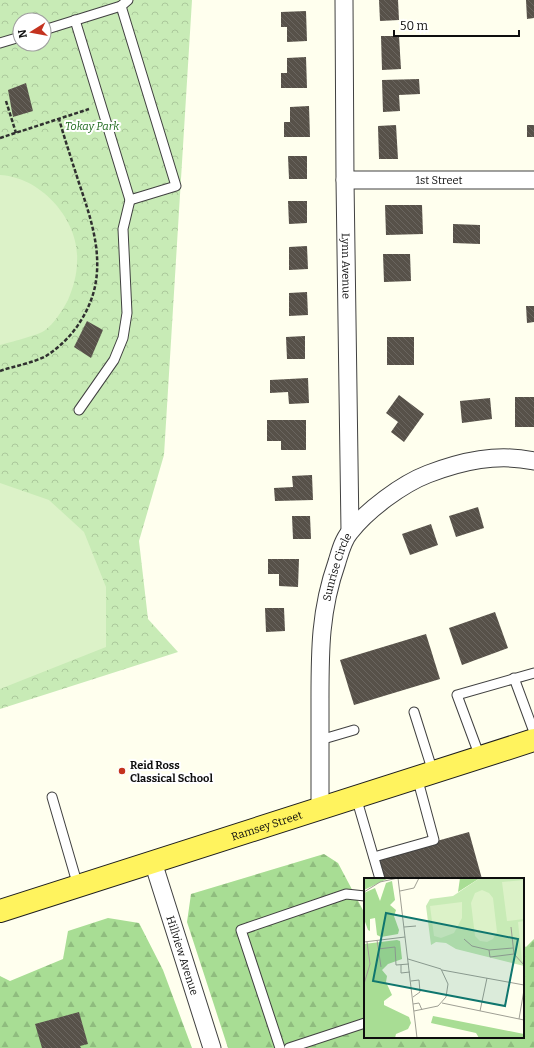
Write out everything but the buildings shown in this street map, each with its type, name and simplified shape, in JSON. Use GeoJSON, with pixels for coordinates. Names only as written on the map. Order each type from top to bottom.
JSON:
{"type":"FeatureCollection","features":[{"type":"Feature","properties":{"kind":"main road","name":"Ramsey Street"},"geometry":{"type":"LineString","coordinates":[[0,911],[534,740]]}},
{"type":"Feature","properties":{"kind":"street","name":"Lynn Avenue"},"geometry":{"type":"LineString","coordinates":[[344,0],[350,531]]}},
{"type":"Feature","properties":{"kind":"street","name":"1st Street"},"geometry":{"type":"LineString","coordinates":[[345,180],[534,180]]}},
{"type":"Feature","properties":{"kind":"street","name":"Sunrise Circle"},"geometry":{"type":"LineString","coordinates":[[320,808],[320,650],[322,619],[332,574],[343,543],[350,531],[380,503],[399,490],[418,478],[450,465],[484,458],[507,458],[534,461]]}},
{"type":"Feature","properties":{"kind":"street","name":"Hillview Avenue"},"geometry":{"type":"LineString","coordinates":[[153,862],[212,1048]]}},
{"type":"Feature","properties":{"kind":"lane"},"geometry":{"type":"LineString","coordinates":[[52,27],[121,6],[128,0]]}},
{"type":"Feature","properties":{"kind":"lane"},"geometry":{"type":"LineString","coordinates":[[121,6],[176,186],[130,200]]}},
{"type":"Feature","properties":{"kind":"lane"},"geometry":{"type":"LineString","coordinates":[[75,20],[130,200],[123,229],[127,313],[123,338],[114,360],[79,410]]}},
{"type":"Feature","properties":{"kind":"lane"},"geometry":{"type":"LineString","coordinates":[[0,42],[12,39]]}},
{"type":"Feature","properties":{"kind":"lane"},"geometry":{"type":"LineString","coordinates":[[480,757],[457,695],[534,673]]}},
{"type":"Feature","properties":{"kind":"lane"},"geometry":{"type":"LineString","coordinates":[[514,678],[534,732]]}},
{"type":"Feature","properties":{"kind":"lane"},"geometry":{"type":"LineString","coordinates":[[374,857],[434,840],[414,712]]}},
{"type":"Feature","properties":{"kind":"lane"},"geometry":{"type":"LineString","coordinates":[[320,740],[354,730]]}},
{"type":"Feature","properties":{"kind":"lane"},"geometry":{"type":"LineString","coordinates":[[52,797],[78,886]]}},
{"type":"Feature","properties":{"kind":"lane"},"geometry":{"type":"LineString","coordinates":[[356,797],[380,878]]}},
{"type":"Feature","properties":{"kind":"lane"},"geometry":{"type":"LineString","coordinates":[[280,1048],[241,930],[346,894],[364,896]]}},
{"type":"Feature","properties":{"kind":"lane"},"geometry":{"type":"LineString","coordinates":[[289,1048],[364,1023]]}},
{"type":"Feature","properties":{"kind":"path"},"geometry":{"type":"LineString","coordinates":[[6,101],[16,133]]}},
{"type":"Feature","properties":{"kind":"path"},"geometry":{"type":"LineString","coordinates":[[0,138],[101,105]]}},
{"type":"Feature","properties":{"kind":"path"},"geometry":{"type":"LineString","coordinates":[[0,371],[45,356],[59,346],[77,327],[90,306],[93,297],[97,275],[96,236],[59,119]]}},
{"type":"Feature","properties":{"kind":"green space","name":"Tokay Park"},"geometry":{"type":"Polygon","coordinates":[[[0,0],[192,0],[164,455],[139,541],[148,619],[178,652],[0,709],[0,0]]]}},
{"type":"Feature","properties":{"kind":"green space"},"geometry":{"type":"Polygon","coordinates":[[[0,175],[15,178],[30,184],[43,192],[55,204],[65,217],[72,231],[76,246],[77,262],[72,291],[60,313],[51,325],[40,333],[0,345],[0,175]]]}},
{"type":"Feature","properties":{"kind":"green space"},"geometry":{"type":"Polygon","coordinates":[[[0,483],[49,500],[84,532],[106,587],[106,647],[0,689],[0,483]]]}},
{"type":"Feature","properties":{"kind":"green space"},"geometry":{"type":"Polygon","coordinates":[[[324,854],[338,863],[364,912],[364,1038],[524,1038],[524,946],[526,947],[534,939],[534,1048],[228,1048],[187,922],[191,894],[324,854]]]}},
{"type":"Feature","properties":{"kind":"green space"},"geometry":{"type":"Polygon","coordinates":[[[108,918],[139,923],[163,970],[192,1048],[0,1048],[0,976],[10,981],[63,959],[68,931],[108,918]]]}},
{"type":"Feature","properties":{"kind":"place","name":"Reid Ross Classical School"},"geometry":{"type":"Point","coordinates":[122,771]}}]}
